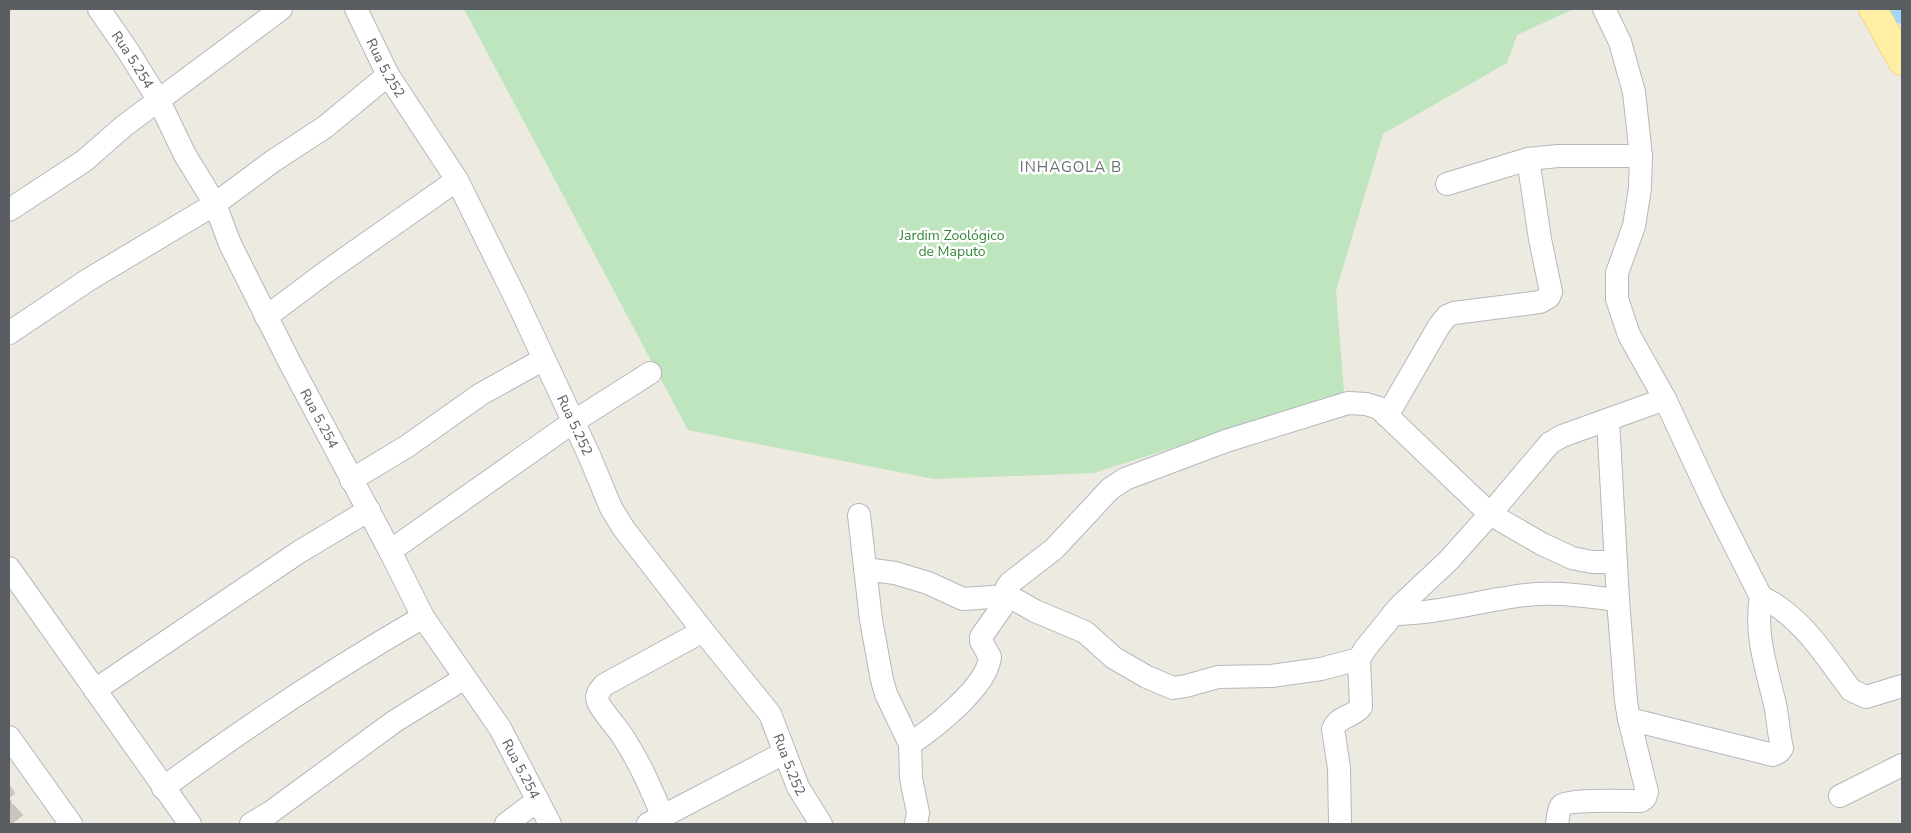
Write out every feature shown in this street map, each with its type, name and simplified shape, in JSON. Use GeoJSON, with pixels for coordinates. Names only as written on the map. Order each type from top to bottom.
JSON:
{"type":"FeatureCollection","features":[{"type":"Feature","properties":{"kind":"main road"},"geometry":{"type":"LineString","coordinates":[[1873,9],[1902,61]]}},
{"type":"Feature","properties":{"kind":"street","name":"Rua 5.254"},"geometry":{"type":"LineString","coordinates":[[99,9],[159,101],[185,155],[216,204],[230,244],[266,317],[390,551],[422,617],[500,728],[550,824]]}},
{"type":"Feature","properties":{"kind":"street"},"geometry":{"type":"LineString","coordinates":[[9,210],[84,161],[124,126],[281,9]]}},
{"type":"Feature","properties":{"kind":"street","name":"Rua 5.252"},"geometry":{"type":"LineString","coordinates":[[356,9],[388,75],[457,180],[518,300],[611,508],[624,529],[770,714],[798,786],[821,824]]}},
{"type":"Feature","properties":{"kind":"street"},"geometry":{"type":"LineString","coordinates":[[1604,9],[1620,42],[1631,84],[1641,156],[1640,188],[1634,226],[1617,273],[1616,299],[1629,335],[1665,399],[1713,502],[1761,597],[1759,612],[1761,644],[1767,680],[1776,708],[1782,748],[1773,755],[1629,719]]}},
{"type":"Feature","properties":{"kind":"street"},"geometry":{"type":"LineString","coordinates":[[9,333],[88,280],[216,204],[273,160],[324,127],[388,75]]}},
{"type":"Feature","properties":{"kind":"street"},"geometry":{"type":"LineString","coordinates":[[1448,184],[1528,159],[1558,156],[1641,156]]}},
{"type":"Feature","properties":{"kind":"street"},"geometry":{"type":"LineString","coordinates":[[1387,416],[1439,326],[1447,316],[1454,313],[1540,302],[1549,298],[1550,292],[1528,159]]}},
{"type":"Feature","properties":{"kind":"street"},"geometry":{"type":"LineString","coordinates":[[266,317],[326,272],[457,180]]}},
{"type":"Feature","properties":{"kind":"street"},"geometry":{"type":"LineString","coordinates":[[351,480],[406,447],[481,394],[544,359]]}},
{"type":"Feature","properties":{"kind":"street"},"geometry":{"type":"LineString","coordinates":[[390,551],[573,422],[650,373]]}},
{"type":"Feature","properties":{"kind":"street"},"geometry":{"type":"LineString","coordinates":[[1340,824],[1339,768],[1332,730],[1338,721],[1356,712],[1361,706],[1359,659],[1365,649],[1394,614],[1449,560],[1550,443],[1562,436],[1665,399]]}},
{"type":"Feature","properties":{"kind":"street"},"geometry":{"type":"LineString","coordinates":[[910,744],[936,724],[978,686],[985,674],[990,657],[981,641],[981,637],[997,615],[1010,583],[1054,549],[1110,489],[1125,479],[1226,441],[1348,403],[1366,404],[1379,408],[1490,514],[1542,544],[1572,558],[1592,562],[1616,562]]}},
{"type":"Feature","properties":{"kind":"street"},"geometry":{"type":"LineString","coordinates":[[1557,824],[1560,809],[1565,803],[1641,801],[1645,798],[1647,792],[1629,719],[1618,600],[1608,420]]}},
{"type":"Feature","properties":{"kind":"street"},"geometry":{"type":"LineString","coordinates":[[95,690],[299,552],[368,510]]}},
{"type":"Feature","properties":{"kind":"street"},"geometry":{"type":"LineString","coordinates":[[858,514],[871,620],[882,680],[886,694],[910,744],[911,778],[918,813],[916,824]]}},
{"type":"Feature","properties":{"kind":"street"},"geometry":{"type":"LineString","coordinates":[[9,568],[190,824]]}},
{"type":"Feature","properties":{"kind":"street"},"geometry":{"type":"LineString","coordinates":[[864,570],[894,573],[928,584],[963,599],[1004,596],[1014,599],[1035,612],[1085,632],[1114,658],[1147,677],[1173,688],[1218,677],[1272,676],[1320,669],[1359,659]]}},
{"type":"Feature","properties":{"kind":"street"},"geometry":{"type":"LineString","coordinates":[[1394,614],[1412,614],[1527,594],[1555,593],[1618,600]]}},
{"type":"Feature","properties":{"kind":"street"},"geometry":{"type":"LineString","coordinates":[[1761,597],[1772,602],[1811,637],[1851,690],[1857,695],[1866,697],[1902,686]]}},
{"type":"Feature","properties":{"kind":"street"},"geometry":{"type":"LineString","coordinates":[[163,788],[218,747],[298,692],[422,617]]}},
{"type":"Feature","properties":{"kind":"street"},"geometry":{"type":"LineString","coordinates":[[703,631],[604,685],[597,697],[598,703],[617,727],[641,765],[655,820],[784,753]]}},
{"type":"Feature","properties":{"kind":"street"},"geometry":{"type":"LineString","coordinates":[[252,824],[395,721],[465,678]]}},
{"type":"Feature","properties":{"kind":"street"},"geometry":{"type":"LineString","coordinates":[[9,736],[70,824]]}},
{"type":"Feature","properties":{"kind":"street"},"geometry":{"type":"LineString","coordinates":[[1840,796],[1902,765]]}},
{"type":"Feature","properties":{"kind":"street"},"geometry":{"type":"LineString","coordinates":[[506,824],[538,800]]}},
{"type":"Feature","properties":{"kind":"green space","name":"Jardim Zoológico de Maputo"},"geometry":{"type":"Polygon","coordinates":[[[464,9],[1574,9],[1517,35],[1507,63],[1383,134],[1336,291],[1344,393],[1094,473],[934,479],[688,430],[464,9]]]}},
{"type":"Feature","properties":{"kind":"building"},"geometry":{"type":"Polygon","coordinates":[[[9,785],[15,793],[11,797],[9,795],[9,785]]]}},
{"type":"Feature","properties":{"kind":"building"},"geometry":{"type":"Polygon","coordinates":[[[13,804],[23,815],[14,824],[9,824],[9,808],[13,804]]]}},
{"type":"Feature","properties":{"kind":"district","name":"INHAGOLA B"},"geometry":{"type":"Point","coordinates":[1071,167]}}]}
